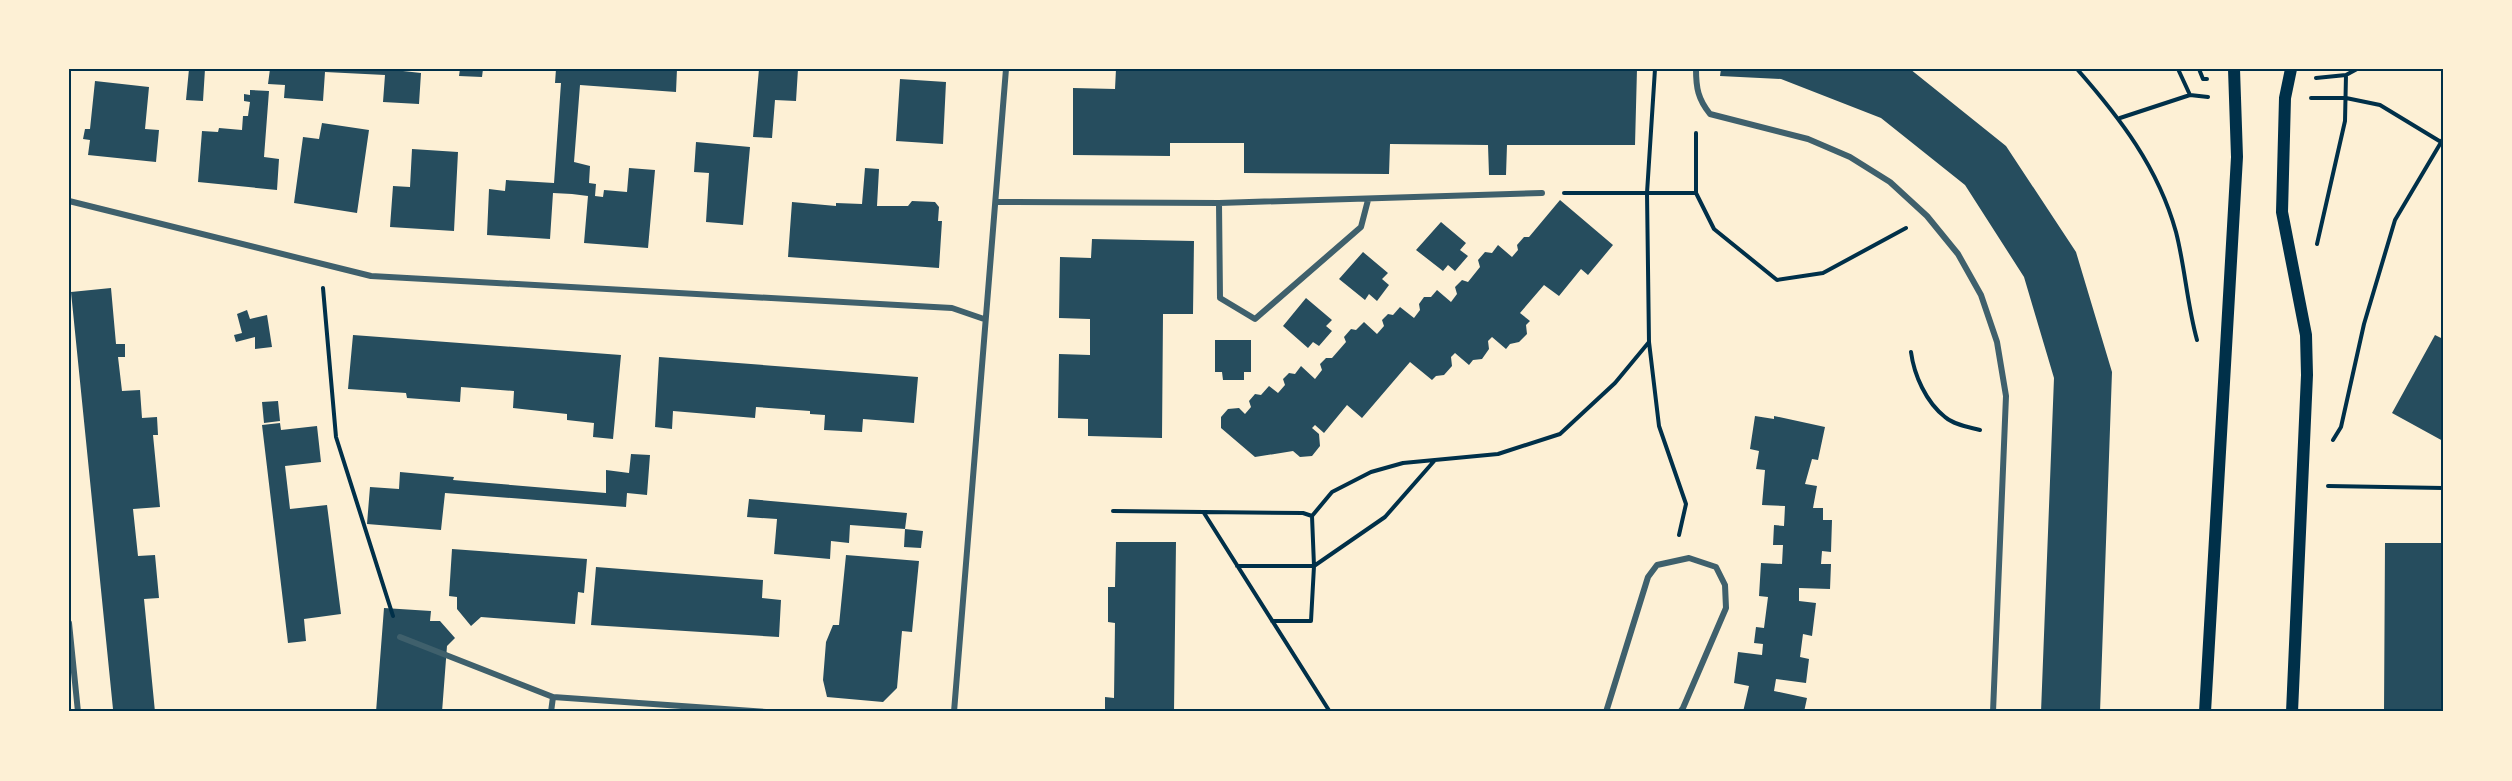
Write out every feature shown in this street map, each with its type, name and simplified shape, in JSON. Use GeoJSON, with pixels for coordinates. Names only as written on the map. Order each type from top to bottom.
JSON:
{"type":"FeatureCollection","features":[{"type":"Feature","properties":{"kind":"main road"},"geometry":{"type":"LineString","coordinates":[[2205,712],[2236,157],[2234,69]]}},
{"type":"Feature","properties":{"kind":"main road"},"geometry":{"type":"LineString","coordinates":[[2291,69],[2285,99],[2282,212],[2306,335],[2303,486],[2292,712]]}},
{"type":"Feature","properties":{"kind":"street"},"geometry":{"type":"LineString","coordinates":[[954,712],[1006,69]]}},
{"type":"Feature","properties":{"kind":"street"},"geometry":{"type":"LineString","coordinates":[[1696,69],[1696,87],[1701,103],[1710,114],[1765,126],[1808,139],[1850,157],[1890,182],[1927,216],[1958,254],[1981,295],[1997,342],[2006,396],[1993,712]]}},
{"type":"Feature","properties":{"kind":"street"},"geometry":{"type":"LineString","coordinates":[[996,202],[1220,203],[1542,193]]}},
{"type":"Feature","properties":{"kind":"street"},"geometry":{"type":"LineString","coordinates":[[1220,203],[1220,298],[1255,319],[1361,227],[1368,200]]}},
{"type":"Feature","properties":{"kind":"street"},"geometry":{"type":"LineString","coordinates":[[69,201],[371,276],[952,308],[984,319]]}},
{"type":"Feature","properties":{"kind":"street"},"geometry":{"type":"LineString","coordinates":[[1606,712],[1648,577],[1657,565],[1673,559],[1689,558],[1716,567],[1725,585],[1726,608],[1680,712]]}},
{"type":"Feature","properties":{"kind":"street"},"geometry":{"type":"LineString","coordinates":[[69,623],[78,712]]}},
{"type":"Feature","properties":{"kind":"street"},"geometry":{"type":"LineString","coordinates":[[400,637],[553,697],[766,712]]}},
{"type":"Feature","properties":{"kind":"street"},"geometry":{"type":"LineString","coordinates":[[551,712],[553,697]]}},
{"type":"Feature","properties":{"kind":"path"},"geometry":{"type":"LineString","coordinates":[[1655,69],[1647,194],[1649,342],[1659,426],[1686,504],[1673,559]]}},
{"type":"Feature","properties":{"kind":"path"},"geometry":{"type":"LineString","coordinates":[[2077,69],[2120,118],[2150,167],[2176,231],[2189,310],[2198,343]]}},
{"type":"Feature","properties":{"kind":"path"},"geometry":{"type":"LineString","coordinates":[[2316,250],[2340,149],[2346,98],[2346,75]]}},
{"type":"Feature","properties":{"kind":"path"},"geometry":{"type":"LineString","coordinates":[[1696,87],[1696,193],[1714,230],[1778,280],[1823,273],[1927,216]]}},
{"type":"Feature","properties":{"kind":"path"},"geometry":{"type":"LineString","coordinates":[[2120,118],[2190,95]]}},
{"type":"Feature","properties":{"kind":"path"},"geometry":{"type":"LineString","coordinates":[[2329,447],[2341,427],[2364,324],[2395,220],[2442,140],[2380,105],[2346,98]]}},
{"type":"Feature","properties":{"kind":"path"},"geometry":{"type":"LineString","coordinates":[[1542,193],[1696,193]]}},
{"type":"Feature","properties":{"kind":"path"},"geometry":{"type":"LineString","coordinates":[[321,263],[336,436],[400,637]]}},
{"type":"Feature","properties":{"kind":"path"},"geometry":{"type":"LineString","coordinates":[[1272,621],[1311,621],[1314,566],[1312,516],[1332,492],[1371,472],[1402,463],[1498,454],[1560,434],[1615,383],[1649,342]]}},
{"type":"Feature","properties":{"kind":"path"},"geometry":{"type":"LineString","coordinates":[[1911,351],[1913,365],[1932,403],[1946,418],[1964,426]]}},
{"type":"Feature","properties":{"kind":"path"},"geometry":{"type":"LineString","coordinates":[[1237,566],[1314,566],[1385,517],[1436,460]]}},
{"type":"Feature","properties":{"kind":"path"},"geometry":{"type":"LineString","coordinates":[[2303,486],[2443,488]]}},
{"type":"Feature","properties":{"kind":"path"},"geometry":{"type":"LineString","coordinates":[[1113,511],[1303,513],[1312,516]]}},
{"type":"Feature","properties":{"kind":"path"},"geometry":{"type":"LineString","coordinates":[[1204,512],[1330,712]]}},
{"type":"Feature","properties":{"kind":"building"},"geometry":{"type":"Polygon","coordinates":[[[189,69],[205,69],[203,101],[186,100],[189,69]]]}},
{"type":"Feature","properties":{"kind":"building"},"geometry":{"type":"Polygon","coordinates":[[[270,69],[385,69],[421,73],[419,104],[383,102],[385,75],[325,72],[323,101],[284,98],[285,85],[268,84],[270,69]]]}},
{"type":"Feature","properties":{"kind":"building"},"geometry":{"type":"Polygon","coordinates":[[[460,69],[483,69],[482,77],[459,76],[460,69]]]}},
{"type":"Feature","properties":{"kind":"building"},"geometry":{"type":"Polygon","coordinates":[[[556,69],[677,69],[676,92],[580,85],[574,162],[590,166],[589,183],[596,184],[595,196],[603,197],[604,190],[627,192],[629,168],[655,170],[648,248],[584,243],[588,196],[572,194],[553,193],[550,239],[487,235],[489,189],[505,191],[506,180],[554,183],[561,83],[555,83],[556,69]]]}},
{"type":"Feature","properties":{"kind":"building"},"geometry":{"type":"Polygon","coordinates":[[[759,69],[798,69],[796,101],[775,100],[772,138],[753,137],[759,69]]]}},
{"type":"Feature","properties":{"kind":"building"},"geometry":{"type":"Polygon","coordinates":[[[1116,69],[1522,69],[1556,71],[1556,69],[1637,69],[1635,145],[1507,145],[1506,175],[1489,175],[1488,145],[1390,144],[1389,174],[1244,173],[1244,143],[1170,143],[1170,156],[1073,155],[1073,88],[1115,89],[1116,69]]]}},
{"type":"Feature","properties":{"kind":"building"},"geometry":{"type":"Polygon","coordinates":[[[1721,69],[1910,69],[2006,146],[2076,252],[2112,372],[2100,712],[2041,712],[2054,378],[2024,277],[1965,185],[1881,118],[1781,79],[1720,76],[1721,69]]]}},
{"type":"Feature","properties":{"kind":"building"},"geometry":{"type":"Polygon","coordinates":[[[900,79],[946,82],[943,144],[896,141],[900,79]]]}},
{"type":"Feature","properties":{"kind":"building"},"geometry":{"type":"Polygon","coordinates":[[[95,81],[149,87],[145,129],[159,130],[156,162],[88,155],[90,140],[83,139],[85,129],[90,129],[95,81]]]}},
{"type":"Feature","properties":{"kind":"building"},"geometry":{"type":"Polygon","coordinates":[[[250,90],[269,91],[264,157],[279,159],[277,190],[198,182],[202,131],[218,132],[219,128],[242,130],[243,116],[248,116],[250,102],[244,101],[244,94],[250,95],[250,90]]]}},
{"type":"Feature","properties":{"kind":"building"},"geometry":{"type":"Polygon","coordinates":[[[322,123],[369,130],[357,213],[294,203],[303,137],[319,139],[322,123]]]}},
{"type":"Feature","properties":{"kind":"building"},"geometry":{"type":"Polygon","coordinates":[[[696,142],[750,147],[743,225],[706,222],[709,173],[694,172],[696,142]]]}},
{"type":"Feature","properties":{"kind":"building"},"geometry":{"type":"Polygon","coordinates":[[[412,149],[458,152],[454,231],[390,227],[393,186],[410,187],[412,149]]]}},
{"type":"Feature","properties":{"kind":"building"},"geometry":{"type":"Polygon","coordinates":[[[865,168],[879,169],[877,206],[908,206],[912,201],[935,202],[939,207],[938,221],[942,221],[939,268],[788,257],[792,202],[836,206],[836,203],[862,204],[865,168]]]}},
{"type":"Feature","properties":{"kind":"building"},"geometry":{"type":"Polygon","coordinates":[[[1560,200],[1613,245],[1588,275],[1581,269],[1559,296],[1544,285],[1520,313],[1530,321],[1526,325],[1527,334],[1519,342],[1510,344],[1506,349],[1492,337],[1488,341],[1489,349],[1482,359],[1473,360],[1469,365],[1455,353],[1451,357],[1452,366],[1444,375],[1436,376],[1432,380],[1410,362],[1362,418],[1347,405],[1324,433],[1315,425],[1312,428],[1319,434],[1320,446],[1312,456],[1300,457],[1293,451],[1255,457],[1221,428],[1221,417],[1228,409],[1239,408],[1245,414],[1251,407],[1249,401],[1255,394],[1261,395],[1269,386],[1278,393],[1285,385],[1283,379],[1289,373],[1295,374],[1301,366],[1315,379],[1322,370],[1320,364],[1326,358],[1332,358],[1346,342],[1344,337],[1351,329],[1356,330],[1364,322],[1377,334],[1384,326],[1382,320],[1388,314],[1393,315],[1400,307],[1414,318],[1420,310],[1419,304],[1424,297],[1431,297],[1437,290],[1451,302],[1457,294],[1455,287],[1462,280],[1468,282],[1480,267],[1478,260],[1485,252],[1492,253],[1498,245],[1512,257],[1518,250],[1517,245],[1524,237],[1529,237],[1560,200]]]}},
{"type":"Feature","properties":{"kind":"building"},"geometry":{"type":"Polygon","coordinates":[[[1441,222],[1466,243],[1460,250],[1468,256],[1455,271],[1448,265],[1443,271],[1416,250],[1441,222]]]}},
{"type":"Feature","properties":{"kind":"building"},"geometry":{"type":"Polygon","coordinates":[[[1092,239],[1194,241],[1193,314],[1163,314],[1162,438],[1088,436],[1088,419],[1058,418],[1059,354],[1090,355],[1090,319],[1059,318],[1060,257],[1091,258],[1092,239]]]}},
{"type":"Feature","properties":{"kind":"building"},"geometry":{"type":"Polygon","coordinates":[[[1363,252],[1388,273],[1382,279],[1389,285],[1377,301],[1369,294],[1365,300],[1339,279],[1363,252]]]}},
{"type":"Feature","properties":{"kind":"building"},"geometry":{"type":"Polygon","coordinates":[[[111,288],[116,344],[125,344],[125,357],[118,357],[122,391],[140,390],[142,418],[157,417],[158,435],[153,435],[160,507],[133,509],[138,556],[155,555],[159,598],[144,599],[155,712],[113,712],[71,292],[111,288]]]}},
{"type":"Feature","properties":{"kind":"building"},"geometry":{"type":"Polygon","coordinates":[[[1306,298],[1332,320],[1326,326],[1332,331],[1319,346],[1313,342],[1308,348],[1283,326],[1306,298]]]}},
{"type":"Feature","properties":{"kind":"building"},"geometry":{"type":"Polygon","coordinates":[[[247,310],[250,319],[267,315],[272,347],[255,349],[255,337],[236,342],[234,335],[242,333],[237,314],[247,310]]]}},
{"type":"Feature","properties":{"kind":"building"},"geometry":{"type":"Polygon","coordinates":[[[353,335],[621,355],[613,439],[593,437],[594,423],[567,420],[567,414],[513,408],[514,391],[461,387],[460,402],[407,398],[406,393],[348,389],[353,335]]]}},
{"type":"Feature","properties":{"kind":"building"},"geometry":{"type":"Polygon","coordinates":[[[2435,335],[2443,339],[2443,441],[2392,413],[2435,335]]]}},
{"type":"Feature","properties":{"kind":"building"},"geometry":{"type":"Polygon","coordinates":[[[1215,340],[1251,340],[1251,372],[1244,372],[1244,380],[1223,380],[1222,372],[1215,372],[1215,340]]]}},
{"type":"Feature","properties":{"kind":"building"},"geometry":{"type":"Polygon","coordinates":[[[659,357],[918,377],[914,423],[863,419],[862,432],[824,430],[825,415],[810,414],[810,411],[756,407],[755,418],[673,411],[672,429],[655,427],[659,357]]]}},
{"type":"Feature","properties":{"kind":"building"},"geometry":{"type":"Polygon","coordinates":[[[278,401],[280,421],[264,423],[262,402],[278,401]]]}},
{"type":"Feature","properties":{"kind":"building"},"geometry":{"type":"Polygon","coordinates":[[[1755,416],[1774,419],[1774,416],[1825,427],[1818,460],[1812,459],[1805,484],[1817,486],[1813,508],[1823,508],[1823,520],[1832,520],[1831,552],[1822,551],[1821,564],[1831,564],[1830,589],[1799,588],[1799,601],[1816,603],[1812,636],[1803,634],[1800,657],[1809,659],[1806,683],[1776,679],[1774,691],[1807,698],[1804,712],[1743,712],[1749,686],[1734,683],[1738,652],[1762,655],[1763,644],[1754,643],[1756,627],[1764,628],[1768,597],[1759,596],[1761,563],[1782,564],[1783,545],[1773,545],[1774,525],[1784,526],[1785,506],[1762,505],[1765,470],[1756,469],[1759,451],[1750,449],[1755,416]]]}},
{"type":"Feature","properties":{"kind":"building"},"geometry":{"type":"Polygon","coordinates":[[[280,423],[281,430],[317,426],[321,462],[285,466],[290,509],[327,505],[341,614],[304,619],[306,641],[288,643],[262,425],[280,423]]]}},
{"type":"Feature","properties":{"kind":"building"},"geometry":{"type":"Polygon","coordinates":[[[631,454],[650,455],[647,495],[627,493],[626,507],[445,493],[441,530],[367,524],[370,487],[399,489],[400,472],[454,477],[453,480],[606,493],[606,470],[629,473],[631,454]]]}},
{"type":"Feature","properties":{"kind":"building"},"geometry":{"type":"Polygon","coordinates":[[[749,499],[907,513],[905,529],[850,525],[849,543],[831,541],[830,559],[774,554],[777,519],[747,517],[749,499]]]}},
{"type":"Feature","properties":{"kind":"building"},"geometry":{"type":"Polygon","coordinates":[[[905,529],[923,531],[921,548],[904,547],[905,529]]]}},
{"type":"Feature","properties":{"kind":"building"},"geometry":{"type":"Polygon","coordinates":[[[1116,542],[1176,542],[1174,712],[1105,712],[1105,697],[1114,698],[1115,623],[1108,622],[1108,587],[1115,587],[1116,542]]]}},
{"type":"Feature","properties":{"kind":"building"},"geometry":{"type":"Polygon","coordinates":[[[2385,543],[2443,543],[2443,712],[2384,712],[2385,543]]]}},
{"type":"Feature","properties":{"kind":"building"},"geometry":{"type":"Polygon","coordinates":[[[452,549],[587,559],[584,593],[578,592],[575,624],[481,617],[471,626],[457,609],[457,597],[449,596],[452,549]]]}},
{"type":"Feature","properties":{"kind":"building"},"geometry":{"type":"Polygon","coordinates":[[[846,555],[919,561],[912,632],[902,631],[897,688],[883,702],[827,697],[823,680],[826,642],[833,625],[839,625],[846,555]]]}},
{"type":"Feature","properties":{"kind":"building"},"geometry":{"type":"Polygon","coordinates":[[[596,567],[763,580],[762,598],[781,600],[779,637],[591,625],[596,567]]]}},
{"type":"Feature","properties":{"kind":"building"},"geometry":{"type":"Polygon","coordinates":[[[384,608],[431,611],[430,621],[440,621],[455,638],[447,646],[442,712],[376,712],[384,608]]]}}]}
